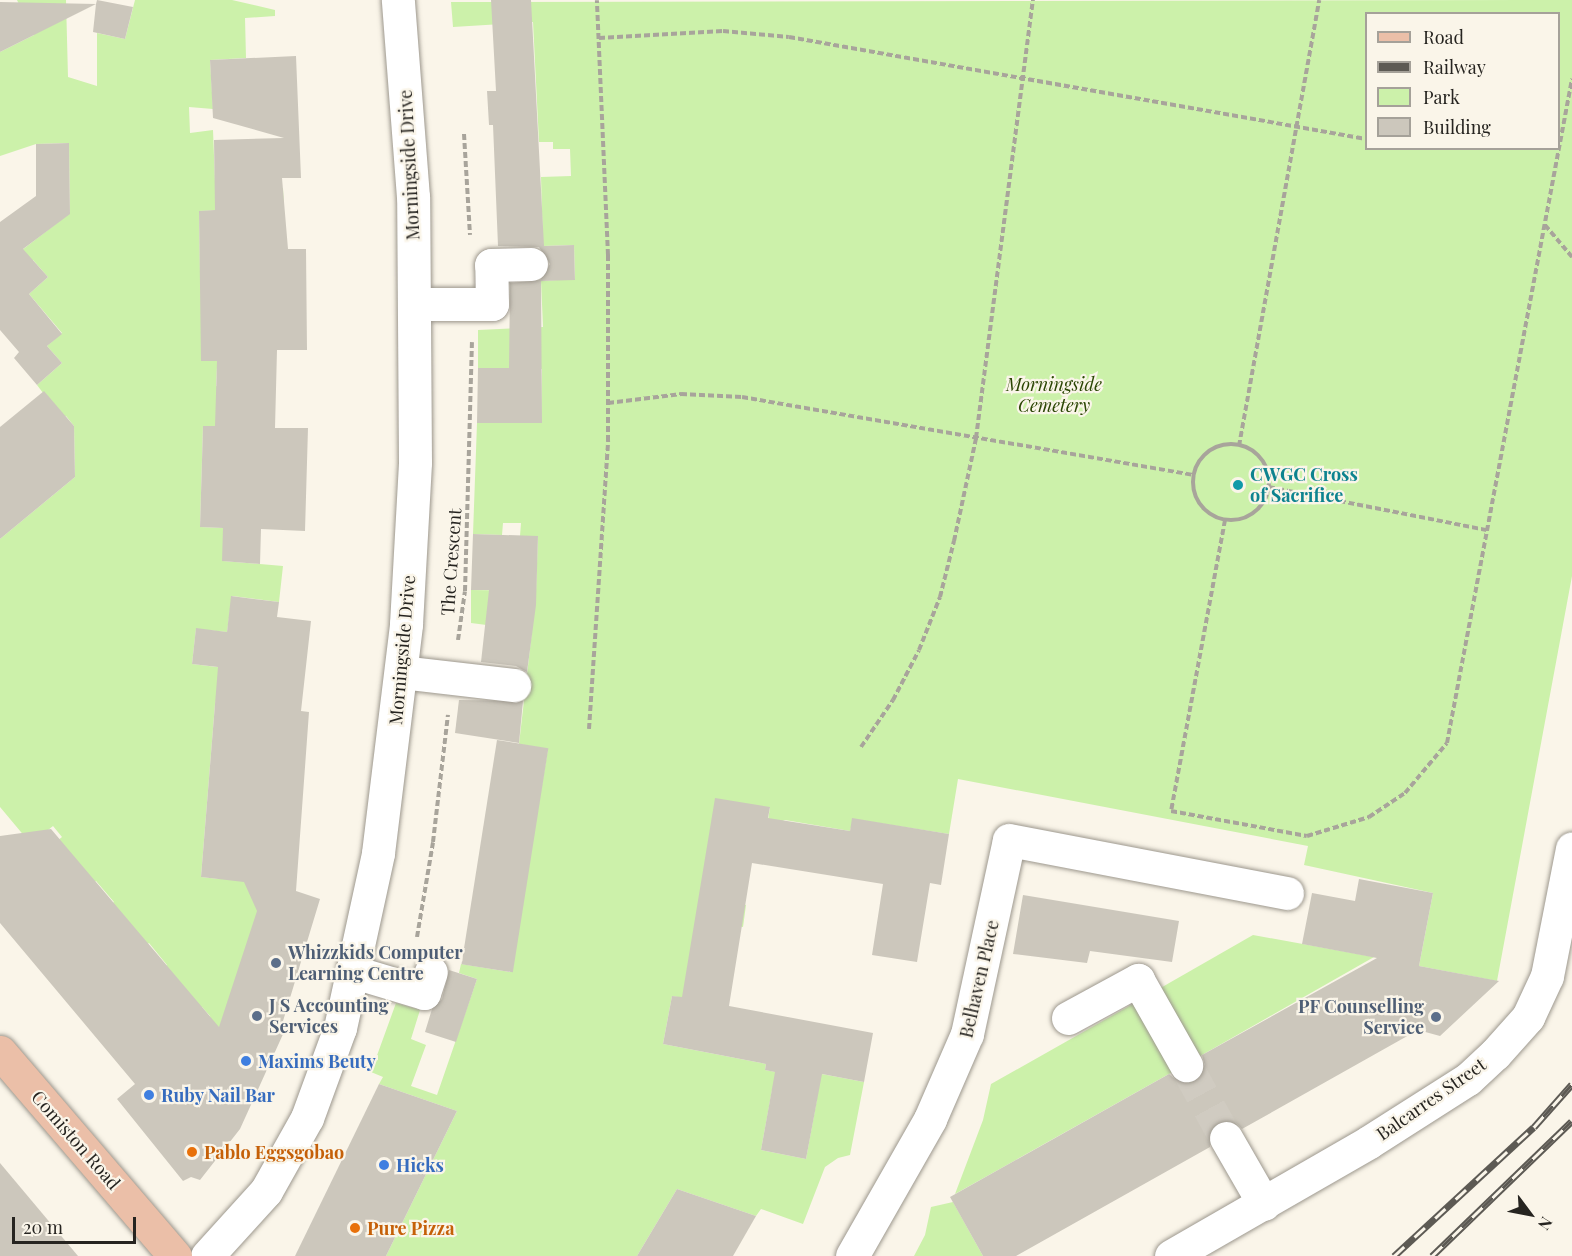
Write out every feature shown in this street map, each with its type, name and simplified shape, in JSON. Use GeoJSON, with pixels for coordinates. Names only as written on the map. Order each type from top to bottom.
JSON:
{"type":"FeatureCollection","features":[{"type":"Feature","properties":{"kind":"main road","name":"Comiston Road"},"geometry":{"type":"LineString","coordinates":[[0,1052],[175,1256]]}},
{"type":"Feature","properties":{"kind":"street","name":"Morningside Drive"},"geometry":{"type":"LineString","coordinates":[[207,1256],[252,1209],[289,1155],[326,1071],[354,972],[378,853],[401,672],[415,462],[413,197],[398,0]]}},
{"type":"Feature","properties":{"kind":"street"},"geometry":{"type":"LineString","coordinates":[[414,304],[492,304],[491,265],[531,264]]}},
{"type":"Feature","properties":{"kind":"street"},"geometry":{"type":"LineString","coordinates":[[401,672],[514,684]]}},
{"type":"Feature","properties":{"kind":"street","name":"Belhaven Place"},"geometry":{"type":"LineString","coordinates":[[852,1256],[949,1080],[967,1034],[1009,840],[1287,893]]}},
{"type":"Feature","properties":{"kind":"street","name":"Balcarres Street"},"geometry":{"type":"LineString","coordinates":[[1171,1256],[1264,1204],[1468,1079],[1513,1035],[1528,1017],[1547,976],[1572,848]]}},
{"type":"Feature","properties":{"kind":"street"},"geometry":{"type":"LineString","coordinates":[[354,972],[418,980]]}},
{"type":"Feature","properties":{"kind":"street"},"geometry":{"type":"LineString","coordinates":[[1068,1018],[1138,980],[1186,1065]]}},
{"type":"Feature","properties":{"kind":"street"},"geometry":{"type":"LineString","coordinates":[[1226,1138],[1264,1204]]}},
{"type":"Feature","properties":{"kind":"path"},"geometry":{"type":"LineString","coordinates":[[589,729],[604,543],[608,403],[608,255],[597,0]]}},
{"type":"Feature","properties":{"kind":"path"},"geometry":{"type":"LineString","coordinates":[[861,747],[893,700],[919,650],[940,597],[976,438],[1033,0]]}},
{"type":"Feature","properties":{"kind":"path"},"geometry":{"type":"LineString","coordinates":[[1239,446],[1319,0]]}},
{"type":"Feature","properties":{"kind":"path"},"geometry":{"type":"LineString","coordinates":[[599,38],[695,32],[758,33],[848,46],[1365,139]]}},
{"type":"Feature","properties":{"kind":"path"},"geometry":{"type":"LineString","coordinates":[[1560,136],[1572,79]]}},
{"type":"Feature","properties":{"kind":"path"},"geometry":{"type":"LineString","coordinates":[[464,134],[470,239]]}},
{"type":"Feature","properties":{"kind":"path"},"geometry":{"type":"LineString","coordinates":[[1225,520],[1172,811],[1308,836],[1348,825],[1388,806],[1421,777],[1447,743],[1558,150]]}},
{"type":"Feature","properties":{"kind":"path"},"geometry":{"type":"LineString","coordinates":[[1545,224],[1572,257]]}},
{"type":"Feature","properties":{"kind":"path","name":"The Crescent"},"geometry":{"type":"LineString","coordinates":[[418,980],[465,591],[472,304]]}},
{"type":"Feature","properties":{"kind":"path"},"geometry":{"type":"LineString","coordinates":[[608,403],[681,393],[742,397],[1194,475]]}},
{"type":"Feature","properties":{"kind":"path"},"geometry":{"type":"LineString","coordinates":[[1220,446],[1239,446],[1262,460],[1269,488],[1262,505],[1252,514],[1225,520],[1202,507],[1196,496],[1194,475],[1209,452],[1220,446]]}},
{"type":"Feature","properties":{"kind":"path"},"geometry":{"type":"LineString","coordinates":[[1269,488],[1487,530]]}},
{"type":"Feature","properties":{"kind":"green space"},"geometry":{"type":"Polygon","coordinates":[[[17,0],[66,0],[68,77],[97,86],[97,33],[125,39],[135,0],[232,0],[275,10],[275,16],[245,18],[246,58],[210,60],[213,109],[189,107],[190,133],[213,130],[215,181],[253,190],[283,188],[284,208],[199,211],[200,271],[222,271],[216,386],[275,408],[275,428],[203,426],[200,527],[223,528],[223,561],[283,566],[279,602],[232,596],[227,632],[196,629],[192,664],[225,668],[215,704],[201,877],[219,879],[236,864],[266,891],[215,1040],[210,1016],[202,1007],[182,1024],[147,982],[167,965],[149,943],[128,960],[93,919],[114,902],[96,881],[76,898],[40,855],[62,837],[53,826],[31,844],[0,807],[0,539],[75,477],[74,426],[66,416],[62,418],[37,385],[62,363],[47,346],[62,333],[29,294],[48,277],[33,260],[5,285],[0,267],[70,213],[69,143],[36,144],[0,156],[0,52],[34,35],[17,0]]]}},
{"type":"Feature","properties":{"kind":"green space","name":"Morningside Cemetery"},"geometry":{"type":"Polygon","coordinates":[[[1572,0],[1572,576],[1497,981],[1419,966],[1433,893],[1304,865],[1308,846],[958,779],[949,834],[853,819],[850,831],[785,820],[767,827],[770,807],[699,897],[746,905],[743,927],[697,919],[695,1000],[672,996],[663,1044],[766,1064],[765,1070],[787,1074],[772,1090],[761,1150],[806,1159],[817,1099],[811,1072],[864,1082],[850,1155],[838,1158],[825,1167],[803,1224],[761,1209],[756,1216],[677,1189],[637,1256],[386,1256],[457,1111],[379,1084],[383,1077],[371,1072],[396,1003],[420,1010],[411,1039],[426,1045],[411,1086],[437,1095],[477,979],[459,973],[461,964],[510,972],[548,749],[519,744],[532,631],[471,623],[471,590],[536,591],[538,536],[520,536],[521,523],[503,523],[502,535],[473,534],[477,423],[541,423],[542,369],[478,368],[478,330],[543,327],[541,281],[575,279],[574,245],[543,246],[541,177],[571,176],[570,149],[553,149],[553,142],[539,142],[533,22],[453,27],[451,2],[1572,0]]]}},
{"type":"Feature","properties":{"kind":"green space"},"geometry":{"type":"Polygon","coordinates":[[[1253,935],[1374,957],[1195,1059],[1157,990],[1253,935]]]}},
{"type":"Feature","properties":{"kind":"green space"},"geometry":{"type":"Polygon","coordinates":[[[1138,1001],[1176,1070],[955,1194],[983,1120],[991,1084],[1138,1001]]]}},
{"type":"Feature","properties":{"kind":"green space"},"geometry":{"type":"Polygon","coordinates":[[[953,1202],[983,1256],[914,1256],[925,1235],[931,1207],[953,1202]]]}},
{"type":"Feature","properties":{"kind":"building"},"geometry":{"type":"Polygon","coordinates":[[[97,0],[133,7],[125,39],[93,32],[97,0]]]}},
{"type":"Feature","properties":{"kind":"building"},"geometry":{"type":"Polygon","coordinates":[[[491,0],[531,0],[544,246],[574,245],[575,280],[541,281],[542,423],[477,423],[478,368],[509,368],[510,283],[540,280],[550,264],[539,247],[498,246],[493,125],[489,125],[487,91],[496,91],[491,0]]]}},
{"type":"Feature","properties":{"kind":"building"},"geometry":{"type":"Polygon","coordinates":[[[0,2],[96,4],[0,52],[0,2]]]}},
{"type":"Feature","properties":{"kind":"building"},"geometry":{"type":"Polygon","coordinates":[[[296,56],[301,178],[282,178],[288,249],[306,249],[307,350],[277,350],[275,428],[308,428],[305,531],[261,529],[260,564],[222,561],[223,528],[200,527],[203,426],[215,426],[217,361],[201,361],[199,211],[215,210],[214,140],[284,138],[213,118],[210,60],[296,56]]]}},
{"type":"Feature","properties":{"kind":"building"},"geometry":{"type":"Polygon","coordinates":[[[69,143],[70,214],[23,249],[48,277],[29,294],[62,334],[47,346],[62,363],[37,385],[14,358],[19,352],[0,330],[0,222],[36,196],[36,144],[69,143]]]}},
{"type":"Feature","properties":{"kind":"building"},"geometry":{"type":"Polygon","coordinates":[[[44,391],[74,426],[75,477],[0,539],[0,427],[44,391]]]}},
{"type":"Feature","properties":{"kind":"building"},"geometry":{"type":"Polygon","coordinates":[[[473,534],[538,536],[536,605],[527,672],[516,666],[481,662],[489,590],[471,590],[473,534]]]}},
{"type":"Feature","properties":{"kind":"building"},"geometry":{"type":"Polygon","coordinates":[[[231,596],[279,602],[277,617],[311,621],[301,711],[309,712],[296,891],[320,899],[280,1031],[284,1032],[240,1129],[200,1180],[191,1177],[183,1181],[117,1099],[135,1084],[0,923],[0,836],[51,829],[219,1027],[257,911],[244,882],[201,877],[218,667],[192,664],[196,628],[227,632],[231,596]]]}},
{"type":"Feature","properties":{"kind":"building"},"geometry":{"type":"Polygon","coordinates":[[[459,700],[523,701],[519,743],[455,733],[459,700]]]}},
{"type":"Feature","properties":{"kind":"building"},"geometry":{"type":"Polygon","coordinates":[[[497,740],[548,748],[513,972],[461,964],[497,740]]]}},
{"type":"Feature","properties":{"kind":"building"},"geometry":{"type":"Polygon","coordinates":[[[715,798],[770,807],[768,818],[850,831],[852,818],[949,834],[941,885],[930,883],[917,962],[872,955],[883,884],[752,863],[729,1006],[873,1033],[864,1082],[822,1074],[806,1159],[761,1150],[775,1072],[765,1070],[766,1064],[663,1044],[672,996],[682,997],[715,798]]]}},
{"type":"Feature","properties":{"kind":"building"},"geometry":{"type":"Polygon","coordinates":[[[1359,879],[1433,893],[1419,966],[1499,981],[1440,1036],[1418,1030],[1242,1129],[1235,1122],[1217,1122],[1210,1129],[1210,1147],[1016,1256],[983,1256],[950,1197],[1169,1074],[1177,1081],[1196,1081],[1205,1066],[1202,1055],[1377,958],[1302,944],[1312,893],[1355,901],[1359,879]]]}},
{"type":"Feature","properties":{"kind":"building"},"geometry":{"type":"Polygon","coordinates":[[[1023,895],[1179,921],[1172,962],[1090,951],[1087,963],[1013,954],[1023,895]]]}},
{"type":"Feature","properties":{"kind":"building"},"geometry":{"type":"Polygon","coordinates":[[[449,970],[477,979],[456,1042],[425,1032],[432,1009],[442,999],[449,970]]]}},
{"type":"Feature","properties":{"kind":"building"},"geometry":{"type":"Polygon","coordinates":[[[379,1084],[457,1111],[386,1256],[295,1256],[379,1084]]]}},
{"type":"Feature","properties":{"kind":"building"},"geometry":{"type":"Polygon","coordinates":[[[0,1163],[47,1219],[78,1256],[0,1256],[0,1163]]]}},
{"type":"Feature","properties":{"kind":"building"},"geometry":{"type":"Polygon","coordinates":[[[677,1189],[756,1216],[733,1256],[637,1256],[677,1189]]]}},
{"type":"Feature","properties":{"kind":"tunnel"},"geometry":{"type":"LineString","coordinates":[[1186,1065],[1226,1138]]}},
{"type":"Feature","properties":{"kind":"railway"},"geometry":{"type":"LineString","coordinates":[[1394,1256],[1534,1127],[1572,1084]]}},
{"type":"Feature","properties":{"kind":"railway"},"geometry":{"type":"LineString","coordinates":[[1432,1256],[1572,1121]]}},
{"type":"Feature","properties":{"kind":"place","name":"CWGC Cross of Sacrifice"},"geometry":{"type":"Point","coordinates":[1238,485]}},
{"type":"Feature","properties":{"kind":"place","name":"Whizzkids Computer Learning Centre"},"geometry":{"type":"Point","coordinates":[276,963]}},
{"type":"Feature","properties":{"kind":"place","name":"J S Accounting Services"},"geometry":{"type":"Point","coordinates":[257,1016]}},
{"type":"Feature","properties":{"kind":"place","name":"PF Counselling Service"},"geometry":{"type":"Point","coordinates":[1436,1017]}},
{"type":"Feature","properties":{"kind":"place","name":"Maxims Beuty"},"geometry":{"type":"Point","coordinates":[246,1061]}},
{"type":"Feature","properties":{"kind":"place","name":"Ruby Nail Bar"},"geometry":{"type":"Point","coordinates":[149,1095]}},
{"type":"Feature","properties":{"kind":"place","name":"Pablo Eggsgobao"},"geometry":{"type":"Point","coordinates":[192,1152]}},
{"type":"Feature","properties":{"kind":"place","name":"Hicks"},"geometry":{"type":"Point","coordinates":[384,1165]}},
{"type":"Feature","properties":{"kind":"place","name":"Pure Pizza"},"geometry":{"type":"Point","coordinates":[355,1228]}}]}
